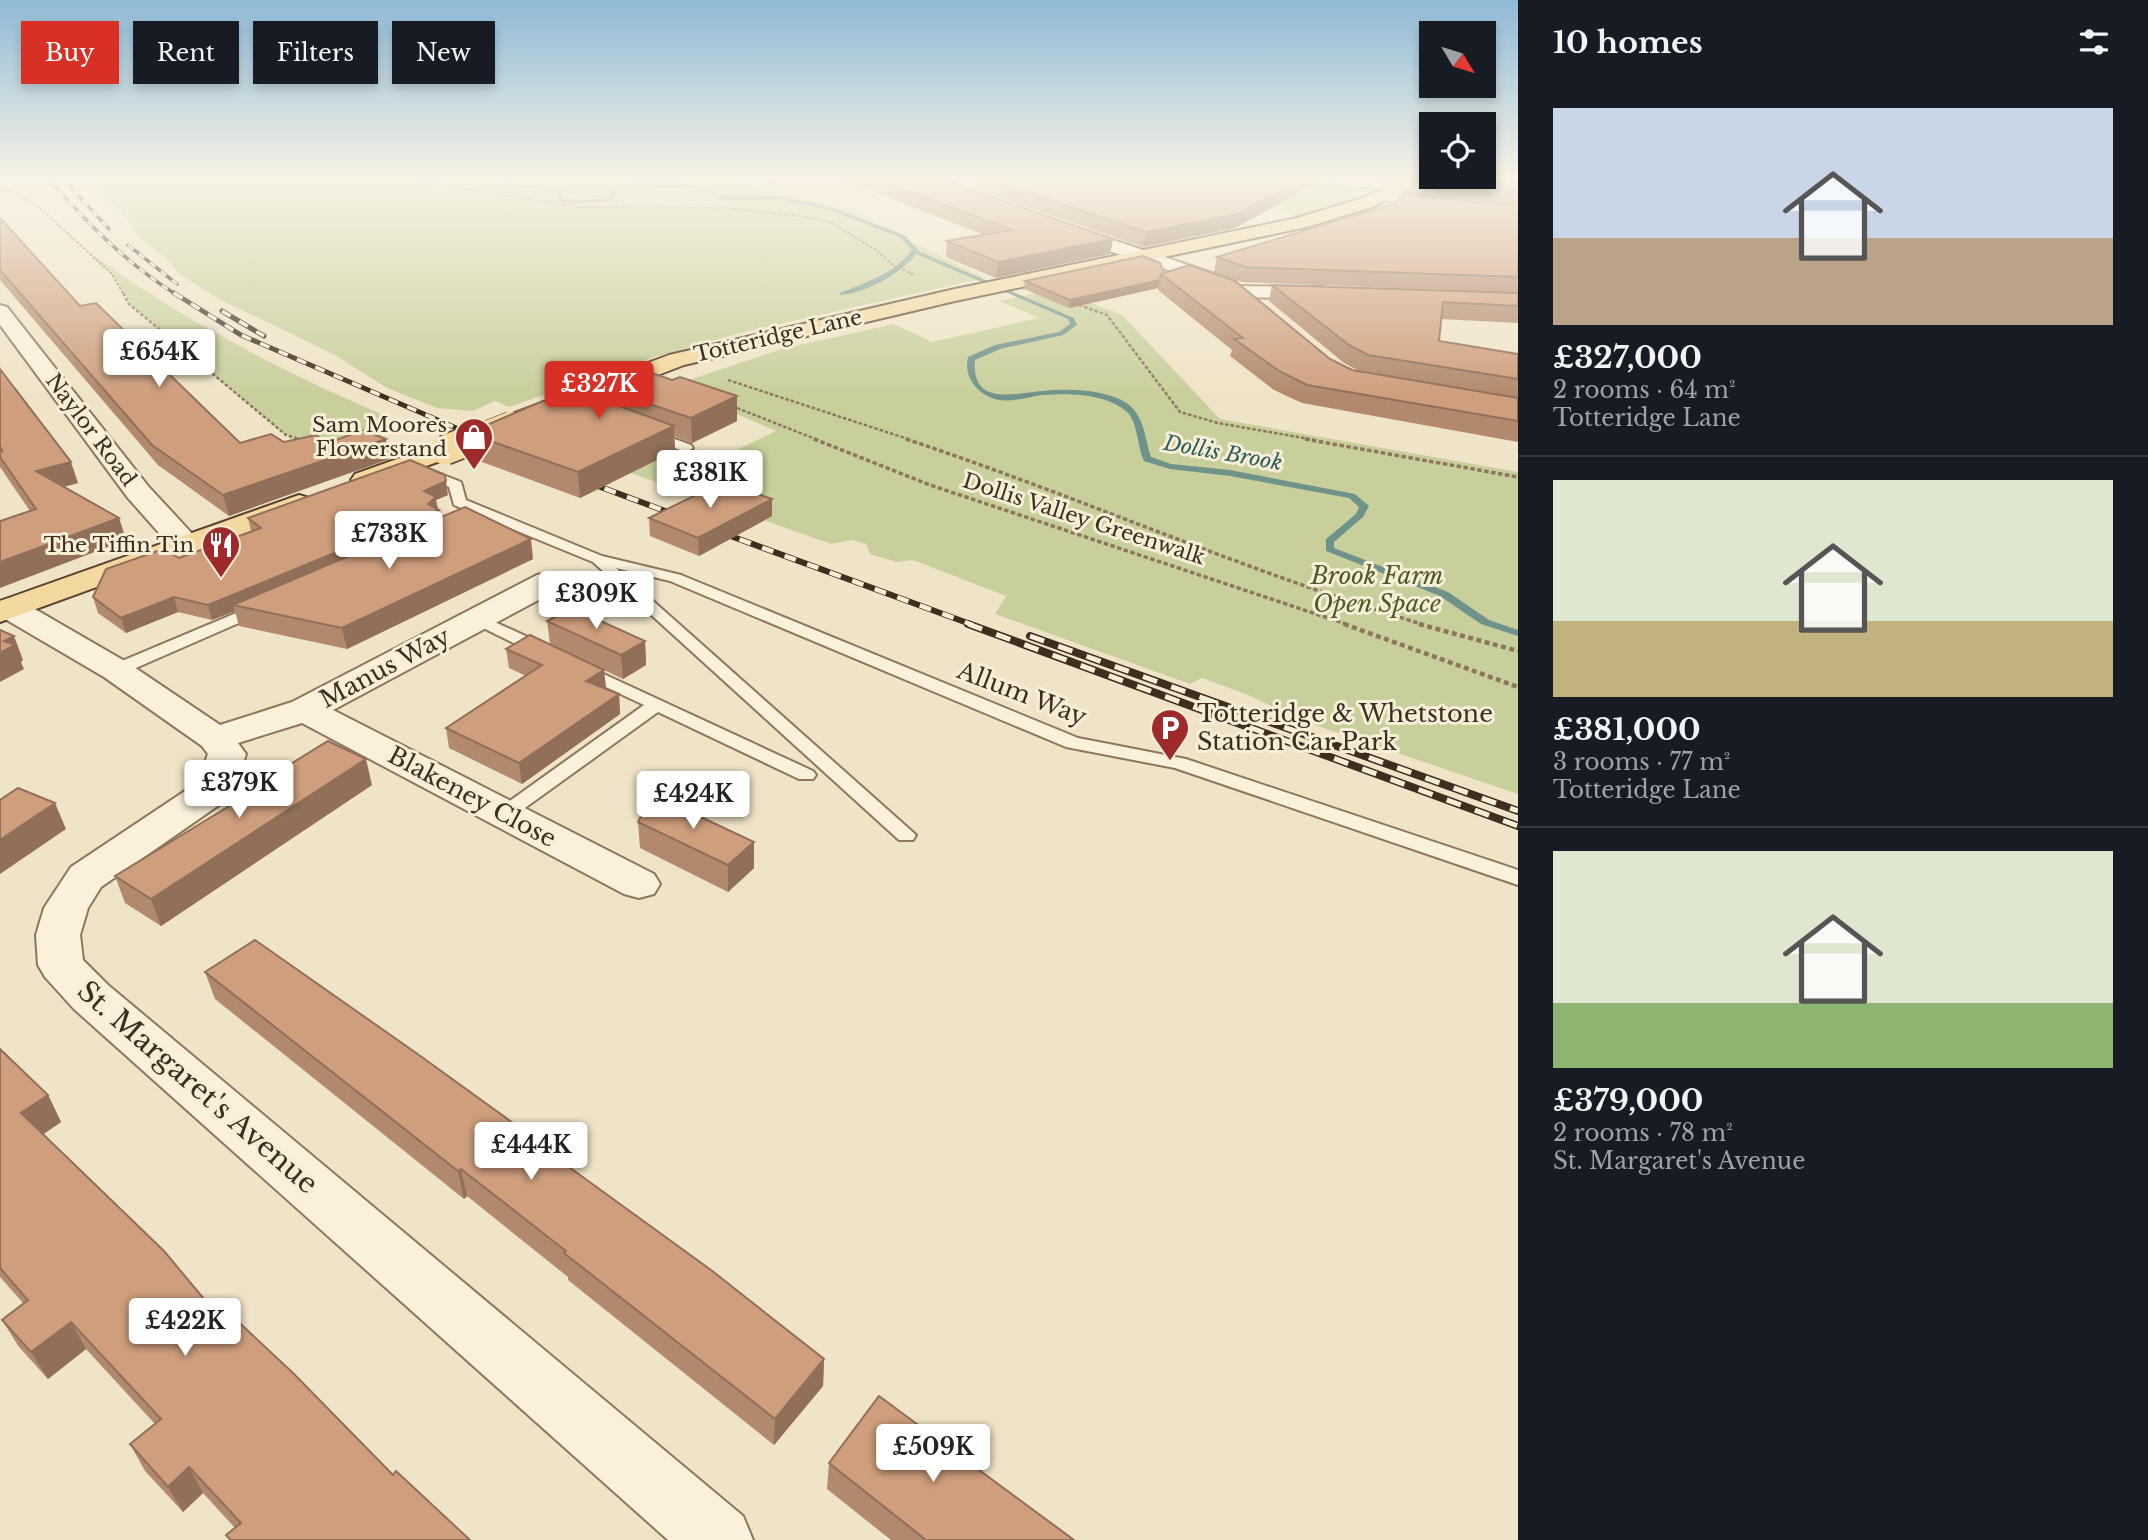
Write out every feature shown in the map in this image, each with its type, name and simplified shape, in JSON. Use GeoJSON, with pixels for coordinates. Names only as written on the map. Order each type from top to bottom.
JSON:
{"type":"FeatureCollection","features":[{"type":"Feature","properties":{"kind":"main road","name":"Totteridge Lane"},"geometry":{"type":"LineString","coordinates":[[5,610],[409,465],[511,423],[575,406],[677,360],[955,295],[1163,252]]}},
{"type":"Feature","properties":{"kind":"street"},"geometry":{"type":"LineString","coordinates":[[1131,252],[1240,290],[1344,294]]}},
{"type":"Feature","properties":{"kind":"street"},"geometry":{"type":"LineString","coordinates":[[1240,290],[1268,312]]}},
{"type":"Feature","properties":{"kind":"street","name":"Naylor Road"},"geometry":{"type":"LineString","coordinates":[[0,311],[138,492],[186,545]]}},
{"type":"Feature","properties":{"kind":"street","name":"Manus Way"},"geometry":{"type":"LineString","coordinates":[[215,738],[305,710],[548,582]]}},
{"type":"Feature","properties":{"kind":"street"},"geometry":{"type":"LineString","coordinates":[[5,610],[116,670],[215,738]]}},
{"type":"Feature","properties":{"kind":"street","name":"Blakeney Close"},"geometry":{"type":"LineString","coordinates":[[305,710],[639,884]]}},
{"type":"Feature","properties":{"kind":"street","name":"St. Margaret's Avenue"},"geometry":{"type":"LineString","coordinates":[[215,738],[227,754],[220,776],[205,796],[86,877],[66,908],[58,936],[61,965],[91,997],[719,1540]]}},
{"type":"Feature","properties":{"kind":"lane"},"geometry":{"type":"LineString","coordinates":[[638,429],[686,448]]}},
{"type":"Feature","properties":{"kind":"lane","name":"Allum Way"},"geometry":{"type":"LineString","coordinates":[[409,465],[456,485],[459,502],[597,559],[675,578],[1073,743],[1179,762],[1518,878]]}},
{"type":"Feature","properties":{"kind":"lane","name":"Allum Way"},"geometry":{"type":"LineString","coordinates":[[597,559],[906,835]]}},
{"type":"Feature","properties":{"kind":"lane"},"geometry":{"type":"LineString","coordinates":[[116,670],[276,602]]}},
{"type":"Feature","properties":{"kind":"lane"},"geometry":{"type":"LineString","coordinates":[[477,619],[806,775]]}},
{"type":"Feature","properties":{"kind":"lane"},"geometry":{"type":"LineString","coordinates":[[504,814],[657,704]]}},
{"type":"Feature","properties":{"kind":"path"},"geometry":{"type":"LineString","coordinates":[[87,252],[111,274],[129,304],[286,435],[309,444]]}},
{"type":"Feature","properties":{"kind":"path"},"geometry":{"type":"LineString","coordinates":[[878,252],[903,270]]}},
{"type":"Feature","properties":{"kind":"path"},"geometry":{"type":"LineString","coordinates":[[1069,301],[1107,315],[1180,412],[1217,423],[1518,477]]}},
{"type":"Feature","properties":{"kind":"path"},"geometry":{"type":"LineString","coordinates":[[677,360],[1079,499],[1339,597],[1471,640],[1518,651]]}},
{"type":"Feature","properties":{"kind":"path","name":"Dollis Valley Greenwalk"},"geometry":{"type":"LineString","coordinates":[[723,402],[930,485],[1288,603],[1518,687]]}},
{"type":"Feature","properties":{"kind":"green space"},"geometry":{"type":"Polygon","coordinates":[[[158,252],[932,252],[984,278],[744,332],[657,356],[509,407],[495,401],[473,411],[437,408],[387,388],[335,355],[217,298],[178,273],[158,252]]]}},
{"type":"Feature","properties":{"kind":"green space"},"geometry":{"type":"Polygon","coordinates":[[[96,257],[173,308],[233,342],[293,374],[386,416],[378,449],[344,459],[285,434],[133,307],[112,274],[92,258],[96,257]]]}},
{"type":"Feature","properties":{"kind":"green space","name":"Brook Farm Open Space"},"geometry":{"type":"Polygon","coordinates":[[[1054,289],[1122,315],[1220,419],[1518,472],[1518,794],[1303,721],[1248,695],[1202,678],[1190,684],[995,614],[1006,596],[913,560],[897,562],[870,554],[866,544],[852,540],[831,544],[549,444],[624,448],[693,471],[776,431],[671,386],[782,349],[894,324],[932,342],[1039,318],[1000,301],[1054,289]]]}},
{"type":"Feature","properties":{"kind":"building"},"geometry":{"type":"Polygon","coordinates":[[[0,252],[31,252],[80,306],[96,303],[240,443],[271,434],[284,442],[316,435],[328,443],[363,430],[386,439],[223,495],[152,445],[0,270],[0,252]]]}},
{"type":"Feature","properties":{"kind":"building"},"geometry":{"type":"Polygon","coordinates":[[[973,252],[1049,252],[998,262],[973,252]]]}},
{"type":"Feature","properties":{"kind":"building"},"geometry":{"type":"Polygon","coordinates":[[[1234,252],[1518,252],[1518,277],[1246,267],[1217,257],[1234,252]]]}},
{"type":"Feature","properties":{"kind":"building"},"geometry":{"type":"Polygon","coordinates":[[[1143,256],[1160,263],[1164,273],[1161,274],[1160,280],[1070,300],[1025,281],[1143,256]]]}},
{"type":"Feature","properties":{"kind":"building"},"geometry":{"type":"Polygon","coordinates":[[[1189,265],[1235,281],[1330,359],[1352,370],[1518,398],[1518,421],[1307,385],[1279,371],[1234,339],[1243,338],[1161,274],[1189,265]]]}},
{"type":"Feature","properties":{"kind":"building"},"geometry":{"type":"Polygon","coordinates":[[[1272,285],[1518,293],[1518,306],[1443,302],[1439,341],[1518,354],[1518,379],[1368,355],[1349,345],[1272,285]]]}},
{"type":"Feature","properties":{"kind":"building"},"geometry":{"type":"Polygon","coordinates":[[[0,369],[71,462],[36,471],[119,518],[0,562],[0,521],[36,509],[0,457],[0,450],[3,452],[0,447],[0,369]]]}},
{"type":"Feature","properties":{"kind":"building"},"geometry":{"type":"Polygon","coordinates":[[[646,371],[672,380],[680,377],[737,396],[691,418],[623,395],[616,400],[619,406],[674,426],[578,472],[468,433],[543,401],[556,405],[586,394],[597,396],[603,392],[603,388],[646,371]]]}},
{"type":"Feature","properties":{"kind":"building"},"geometry":{"type":"Polygon","coordinates":[[[410,460],[445,475],[446,481],[424,491],[436,497],[428,504],[439,510],[208,605],[174,597],[121,618],[93,597],[106,569],[163,549],[179,558],[261,528],[248,518],[410,460]]]}},
{"type":"Feature","properties":{"kind":"building"},"geometry":{"type":"Polygon","coordinates":[[[722,482],[772,499],[698,538],[649,518],[722,482]]]}},
{"type":"Feature","properties":{"kind":"building"},"geometry":{"type":"Polygon","coordinates":[[[465,507],[531,539],[342,628],[233,605],[465,507]]]}},
{"type":"Feature","properties":{"kind":"building"},"geometry":{"type":"Polygon","coordinates":[[[572,608],[645,641],[621,655],[547,621],[572,608]]]}},
{"type":"Feature","properties":{"kind":"building"},"geometry":{"type":"Polygon","coordinates":[[[0,630],[14,636],[4,641],[15,645],[0,653],[0,630]]]}},
{"type":"Feature","properties":{"kind":"building"},"geometry":{"type":"Polygon","coordinates":[[[530,635],[604,670],[586,681],[619,694],[519,763],[446,728],[542,665],[506,649],[530,635]]]}},
{"type":"Feature","properties":{"kind":"building"},"geometry":{"type":"Polygon","coordinates":[[[328,741],[366,759],[151,899],[115,876],[262,786],[258,784],[328,741]]]}},
{"type":"Feature","properties":{"kind":"building"},"geometry":{"type":"Polygon","coordinates":[[[18,788],[55,803],[0,840],[0,800],[18,788]]]}},
{"type":"Feature","properties":{"kind":"building"},"geometry":{"type":"Polygon","coordinates":[[[652,794],[754,842],[728,865],[638,822],[652,794]]]}},
{"type":"Feature","properties":{"kind":"building"},"geometry":{"type":"Polygon","coordinates":[[[255,940],[513,1123],[511,1125],[711,1270],[824,1359],[775,1419],[564,1253],[566,1251],[461,1169],[458,1171],[205,972],[255,940]]]}},
{"type":"Feature","properties":{"kind":"building"},"geometry":{"type":"Polygon","coordinates":[[[0,1049],[48,1095],[21,1113],[164,1251],[209,1305],[215,1300],[293,1373],[393,1475],[396,1471],[470,1540],[231,1540],[226,1535],[241,1523],[189,1467],[168,1487],[130,1444],[161,1419],[71,1322],[31,1352],[2,1320],[28,1300],[0,1268],[0,1049]]]}},
{"type":"Feature","properties":{"kind":"building"},"geometry":{"type":"Polygon","coordinates":[[[879,1396],[1074,1540],[926,1540],[829,1463],[879,1396]]]}},
{"type":"Feature","properties":{"kind":"waterway"},"geometry":{"type":"LineString","coordinates":[[842,294],[891,273],[914,252]]}},
{"type":"Feature","properties":{"kind":"waterway","name":"Dollis Brook"},"geometry":{"type":"LineString","coordinates":[[917,252],[1071,318],[1074,325],[1061,334],[998,347],[971,359],[975,381],[987,394],[1005,398],[1076,392],[1110,399],[1133,413],[1147,459],[1170,466],[1230,473],[1352,496],[1364,506],[1360,515],[1329,541],[1329,549],[1444,594],[1485,622],[1518,633]]}},
{"type":"Feature","properties":{"kind":"railway"},"geometry":{"type":"LineString","coordinates":[[121,252],[174,293]]}},
{"type":"Feature","properties":{"kind":"railway"},"geometry":{"type":"LineString","coordinates":[[137,252],[177,284]]}},
{"type":"Feature","properties":{"kind":"railway"},"geometry":{"type":"LineString","coordinates":[[174,293],[241,335],[484,440]]}},
{"type":"Feature","properties":{"kind":"railway"},"geometry":{"type":"LineString","coordinates":[[222,311],[264,336]]}},
{"type":"Feature","properties":{"kind":"railway"},"geometry":{"type":"LineString","coordinates":[[480,439],[485,441]]}},
{"type":"Feature","properties":{"kind":"railway"},"geometry":{"type":"LineString","coordinates":[[582,480],[681,517]]}},
{"type":"Feature","properties":{"kind":"railway"},"geometry":{"type":"LineString","coordinates":[[717,531],[973,625]]}},
{"type":"Feature","properties":{"kind":"railway"},"geometry":{"type":"LineString","coordinates":[[968,624],[1518,826]]}},
{"type":"Feature","properties":{"kind":"railway"},"geometry":{"type":"LineString","coordinates":[[1030,636],[1518,811]]}},
{"type":"Feature","properties":{"kind":"place","name":"Sam Moores Flowerstand"},"geometry":{"type":"Point","coordinates":[474,471]}},
{"type":"Feature","properties":{"kind":"place","name":"The Tiffin Tin"},"geometry":{"type":"Point","coordinates":[221,579]}},
{"type":"Feature","properties":{"kind":"place","name":"Totteridge & Whetstone Station Car Park"},"geometry":{"type":"Point","coordinates":[1170,762]}}]}
